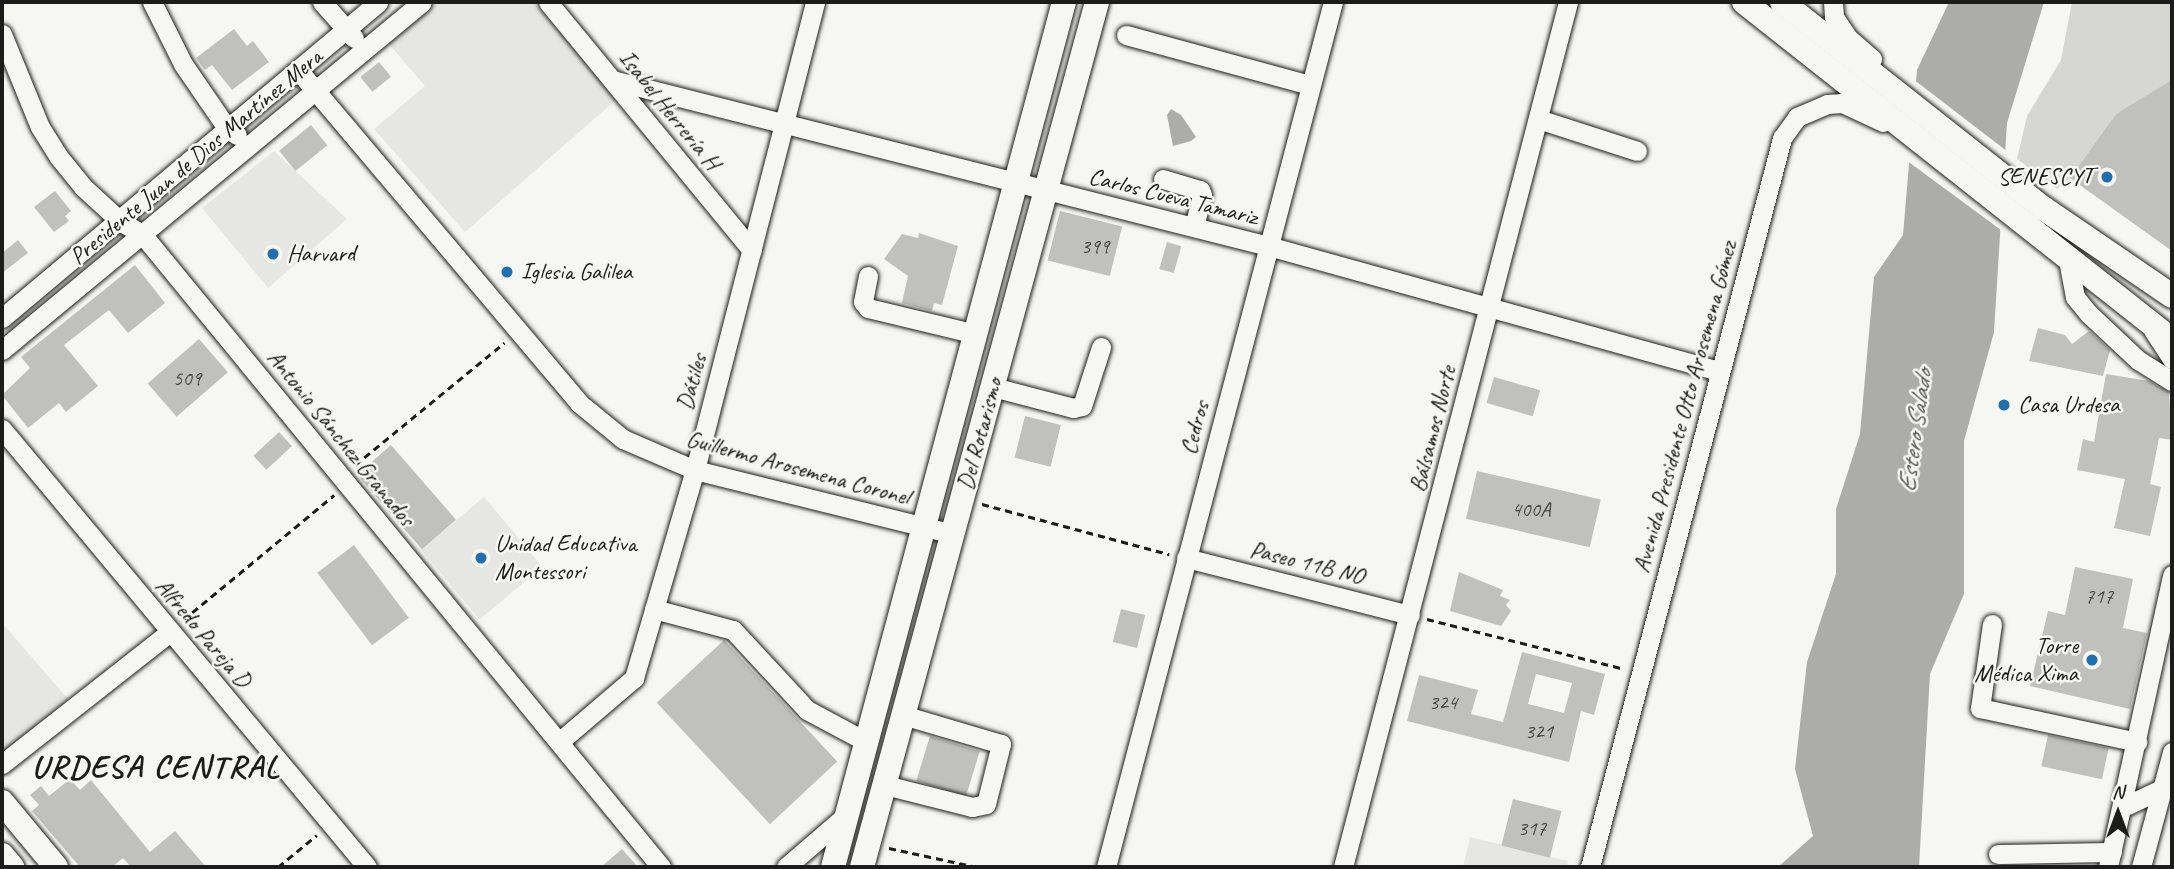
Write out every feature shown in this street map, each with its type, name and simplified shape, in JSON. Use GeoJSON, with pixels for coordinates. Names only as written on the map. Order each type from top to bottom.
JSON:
{"type":"FeatureCollection","features":[{"type":"Feature","properties":{"kind":"main road","name":"Del Rotarismo"},"geometry":{"type":"LineString","coordinates":[[833,867],[1064,2]]}},
{"type":"Feature","properties":{"kind":"main road","name":"Del Rotarismo"},"geometry":{"type":"LineString","coordinates":[[866,855],[1097,2]]}},
{"type":"Feature","properties":{"kind":"main road"},"geometry":{"type":"LineString","coordinates":[[1744,2],[1865,83],[2038,218],[2172,296]]}},
{"type":"Feature","properties":{"kind":"main road"},"geometry":{"type":"LineString","coordinates":[[1782,2],[1817,28]]}},
{"type":"Feature","properties":{"kind":"main road"},"geometry":{"type":"LineString","coordinates":[[1798,2],[1865,83]]}},
{"type":"Feature","properties":{"kind":"main road"},"geometry":{"type":"LineString","coordinates":[[2038,218],[2067,255],[2172,340]]}},
{"type":"Feature","properties":{"kind":"main road"},"geometry":{"type":"LineString","coordinates":[[2,803],[56,867]]}},
{"type":"Feature","properties":{"kind":"main road"},"geometry":{"type":"LineString","coordinates":[[2,855],[12,867]]}},
{"type":"Feature","properties":{"kind":"street"},"geometry":{"type":"LineString","coordinates":[[152,2],[170,43],[227,128],[250,144]]}},
{"type":"Feature","properties":{"kind":"street"},"geometry":{"type":"LineString","coordinates":[[322,2],[364,49]]}},
{"type":"Feature","properties":{"kind":"street","name":"Presidente Juan de Dios Martínez Mera"},"geometry":{"type":"LineString","coordinates":[[2,319],[378,2]]}},
{"type":"Feature","properties":{"kind":"street","name":"Presidente Juan de Dios Martínez Mera"},"geometry":{"type":"LineString","coordinates":[[2,350],[422,2]]}},
{"type":"Feature","properties":{"kind":"street","name":"Isabel Herrería H"},"geometry":{"type":"LineString","coordinates":[[548,2],[752,250]]}},
{"type":"Feature","properties":{"kind":"street","name":"Dátiles"},"geometry":{"type":"LineString","coordinates":[[559,741],[634,678],[695,470],[815,2]]}},
{"type":"Feature","properties":{"kind":"street","name":"Cedros"},"geometry":{"type":"LineString","coordinates":[[1106,867],[1333,2]]}},
{"type":"Feature","properties":{"kind":"street","name":"Bálsamos Norte"},"geometry":{"type":"LineString","coordinates":[[1343,867],[1568,2]]}},
{"type":"Feature","properties":{"kind":"street"},"geometry":{"type":"LineString","coordinates":[[1833,2],[1834,17],[1848,38],[1865,83]]}},
{"type":"Feature","properties":{"kind":"street","name":"Antonio Sánchez Granados"},"geometry":{"type":"LineString","coordinates":[[2,34],[48,142],[83,187],[120,220],[142,234],[661,867]]}},
{"type":"Feature","properties":{"kind":"street"},"geometry":{"type":"LineString","coordinates":[[1126,35],[1310,85]]}},
{"type":"Feature","properties":{"kind":"street","name":"Guillermo Arosemena Coronel"},"geometry":{"type":"LineString","coordinates":[[298,70],[579,403],[623,439],[695,470],[953,534]]}},
{"type":"Feature","properties":{"kind":"street","name":"Carlos Cueva Tamariz"},"geometry":{"type":"LineString","coordinates":[[612,80],[1268,246],[1720,371]]}},
{"type":"Feature","properties":{"kind":"street","name":"Avenida Presidente Otto Arosemena Gómez"},"geometry":{"type":"LineString","coordinates":[[1590,867],[1785,132],[1797,117],[1816,106],[1842,103],[1865,83],[1946,144]]}},
{"type":"Feature","properties":{"kind":"street"},"geometry":{"type":"LineString","coordinates":[[1538,119],[1637,151]]}},
{"type":"Feature","properties":{"kind":"street"},"geometry":{"type":"LineString","coordinates":[[1163,179],[1200,190],[1194,227]]}},
{"type":"Feature","properties":{"kind":"street"},"geometry":{"type":"LineString","coordinates":[[2067,255],[2075,296],[2089,314],[2138,360],[2172,381]]}},
{"type":"Feature","properties":{"kind":"street"},"geometry":{"type":"LineString","coordinates":[[868,276],[863,302],[868,308],[976,334]]}},
{"type":"Feature","properties":{"kind":"street"},"geometry":{"type":"LineString","coordinates":[[2,319],[17,337]]}},
{"type":"Feature","properties":{"kind":"street"},"geometry":{"type":"LineString","coordinates":[[2146,321],[2172,359]]}},
{"type":"Feature","properties":{"kind":"street"},"geometry":{"type":"LineString","coordinates":[[993,387],[1073,408],[1083,406],[1101,347]]}},
{"type":"Feature","properties":{"kind":"street","name":"Alfredo Pareja D"},"geometry":{"type":"LineString","coordinates":[[2,429],[367,867]]}},
{"type":"Feature","properties":{"kind":"street","name":"Paseo 11B NO"},"geometry":{"type":"LineString","coordinates":[[1186,558],[1410,615]]}},
{"type":"Feature","properties":{"kind":"street"},"geometry":{"type":"LineString","coordinates":[[1998,854],[2110,860],[2172,575]]}},
{"type":"Feature","properties":{"kind":"street"},"geometry":{"type":"LineString","coordinates":[[654,609],[733,630],[807,710],[866,741]]}},
{"type":"Feature","properties":{"kind":"street"},"geometry":{"type":"LineString","coordinates":[[1992,624],[1980,708],[2137,742]]}},
{"type":"Feature","properties":{"kind":"street"},"geometry":{"type":"LineString","coordinates":[[2,764],[170,632]]}},
{"type":"Feature","properties":{"kind":"street"},"geometry":{"type":"LineString","coordinates":[[885,785],[972,807],[986,804],[1001,750],[996,740],[903,715]]}},
{"type":"Feature","properties":{"kind":"street"},"geometry":{"type":"LineString","coordinates":[[2141,867],[2167,786],[2172,752]]}},
{"type":"Feature","properties":{"kind":"street"},"geometry":{"type":"LineString","coordinates":[[2123,807],[2167,786]]}},
{"type":"Feature","properties":{"kind":"street"},"geometry":{"type":"LineString","coordinates":[[786,867],[845,816]]}},
{"type":"Feature","properties":{"kind":"path"},"geometry":{"type":"LineString","coordinates":[[170,632],[519,331]]}},
{"type":"Feature","properties":{"kind":"path"},"geometry":{"type":"LineString","coordinates":[[962,499],[1186,558]]}},
{"type":"Feature","properties":{"kind":"path"},"geometry":{"type":"LineString","coordinates":[[1410,615],[1640,674]]}},
{"type":"Feature","properties":{"kind":"path"},"geometry":{"type":"LineString","coordinates":[[278,867],[331,824]]}},
{"type":"Feature","properties":{"kind":"path"},"geometry":{"type":"LineString","coordinates":[[866,855],[977,867]]}},
{"type":"Feature","properties":{"kind":"shaded area"},"geometry":{"type":"Polygon","coordinates":[[[438,2],[533,2],[618,98],[465,232],[374,129],[425,86],[389,44],[438,2]]]}},
{"type":"Feature","properties":{"kind":"shaded area"},"geometry":{"type":"Polygon","coordinates":[[[2072,2],[2172,2],[2172,82],[2116,114],[2070,178],[2057,189],[2017,159],[2027,116],[2061,60],[2072,2]]]}},
{"type":"Feature","properties":{"kind":"shaded area","name":"Harvard"},"geometry":{"type":"Polygon","coordinates":[[[274,151],[347,219],[268,288],[202,208],[274,151]]]}},
{"type":"Feature","properties":{"kind":"shaded area","name":"Unidad Educativa Montessori"},"geometry":{"type":"Polygon","coordinates":[[[484,497],[542,567],[480,619],[421,550],[484,497]]]}},
{"type":"Feature","properties":{"kind":"shaded area"},"geometry":{"type":"Polygon","coordinates":[[[2,623],[75,707],[2,760],[2,623]]]}},
{"type":"Feature","properties":{"kind":"shaded area"},"geometry":{"type":"Polygon","coordinates":[[[1470,837],[1568,861],[1567,867],[1463,867],[1470,837]]]}},
{"type":"Feature","properties":{"kind":"water","name":"Estero Salado"},"geometry":{"type":"Polygon","coordinates":[[[1949,2],[2044,2],[2007,123],[1994,332],[1964,441],[1964,594],[1930,674],[1919,867],[1778,867],[1813,836],[1795,769],[1807,662],[1836,574],[1836,509],[1860,434],[1874,277],[1903,235],[1917,70],[1949,2]]]}},
{"type":"Feature","properties":{"kind":"water"},"geometry":{"type":"Polygon","coordinates":[[[1171,109],[1181,115],[1196,137],[1191,141],[1173,146],[1167,115],[1171,109]]]}},
{"type":"Feature","properties":{"kind":"pier"},"geometry":{"type":"Polygon","coordinates":[[[1913,79],[2008,152],[2001,230],[1906,160],[1913,79]]]}},
{"type":"Feature","properties":{"kind":"building"},"geometry":{"type":"Polygon","coordinates":[[[234,29],[247,46],[253,41],[269,62],[232,90],[212,65],[205,70],[196,58],[234,29]]]}},
{"type":"Feature","properties":{"kind":"building"},"geometry":{"type":"Polygon","coordinates":[[[379,62],[391,77],[372,92],[360,77],[379,62]]]}},
{"type":"Feature","properties":{"kind":"building"},"geometry":{"type":"Polygon","coordinates":[[[2172,80],[2172,251],[2070,178],[2116,114],[2172,80]]]}},
{"type":"Feature","properties":{"kind":"building"},"geometry":{"type":"Polygon","coordinates":[[[311,125],[327,145],[295,171],[279,151],[311,125]]]}},
{"type":"Feature","properties":{"kind":"building"},"geometry":{"type":"Polygon","coordinates":[[[55,191],[71,211],[65,216],[69,221],[54,232],[34,207],[55,191]]]}},
{"type":"Feature","properties":{"kind":"building"},"geometry":{"type":"Polygon","coordinates":[[[1060,211],[1122,226],[1110,276],[1048,260],[1060,211]]]}},
{"type":"Feature","properties":{"kind":"building"},"geometry":{"type":"Polygon","coordinates":[[[919,233],[958,246],[942,305],[934,303],[932,311],[902,303],[908,276],[884,259],[902,234],[918,238],[919,233]]]}},
{"type":"Feature","properties":{"kind":"building"},"geometry":{"type":"Polygon","coordinates":[[[18,240],[28,253],[2,273],[2,253],[18,240]]]}},
{"type":"Feature","properties":{"kind":"building"},"geometry":{"type":"Polygon","coordinates":[[[1167,242],[1181,246],[1174,273],[1159,269],[1167,242]]]}},
{"type":"Feature","properties":{"kind":"building"},"geometry":{"type":"Polygon","coordinates":[[[135,265],[165,303],[128,333],[109,310],[64,345],[98,386],[66,412],[59,403],[28,428],[2,395],[30,368],[21,357],[135,265]]]}},
{"type":"Feature","properties":{"kind":"building"},"geometry":{"type":"Polygon","coordinates":[[[2038,328],[2065,335],[2072,344],[2089,331],[2110,350],[2103,376],[2029,361],[2038,328]]]}},
{"type":"Feature","properties":{"kind":"building"},"geometry":{"type":"Polygon","coordinates":[[[199,339],[228,372],[177,417],[148,384],[199,339]]]}},
{"type":"Feature","properties":{"kind":"building"},"geometry":{"type":"Polygon","coordinates":[[[2106,374],[2149,381],[2169,392],[2172,440],[2159,438],[2150,484],[2161,487],[2150,536],[2114,528],[2125,479],[2077,470],[2083,439],[2094,442],[2106,374]]]}},
{"type":"Feature","properties":{"kind":"building"},"geometry":{"type":"Polygon","coordinates":[[[1494,377],[1540,390],[1533,416],[1487,403],[1494,377]]]}},
{"type":"Feature","properties":{"kind":"building"},"geometry":{"type":"Polygon","coordinates":[[[1025,416],[1061,425],[1050,467],[1015,458],[1025,416]]]}},
{"type":"Feature","properties":{"kind":"building"},"geometry":{"type":"Polygon","coordinates":[[[279,432],[292,446],[266,470],[253,456],[279,432]]]}},
{"type":"Feature","properties":{"kind":"building"},"geometry":{"type":"Polygon","coordinates":[[[391,445],[456,520],[422,549],[357,475],[391,445]]]}},
{"type":"Feature","properties":{"kind":"building"},"geometry":{"type":"Polygon","coordinates":[[[1477,471],[1601,500],[1590,547],[1466,519],[1477,471]]]}},
{"type":"Feature","properties":{"kind":"building"},"geometry":{"type":"Polygon","coordinates":[[[354,545],[409,618],[372,645],[317,573],[354,545]]]}},
{"type":"Feature","properties":{"kind":"building","name":"Torre Médica Xima"},"geometry":{"type":"Polygon","coordinates":[[[2075,567],[2133,579],[2123,628],[2147,633],[2130,709],[2030,686],[2048,611],[2065,615],[2075,567]]]}},
{"type":"Feature","properties":{"kind":"building"},"geometry":{"type":"Polygon","coordinates":[[[1459,572],[1503,590],[1500,596],[1510,600],[1506,605],[1511,611],[1501,626],[1450,611],[1459,572]]]}},
{"type":"Feature","properties":{"kind":"building"},"geometry":{"type":"Polygon","coordinates":[[[1121,609],[1145,615],[1137,648],[1113,642],[1121,609]]]}},
{"type":"Feature","properties":{"kind":"building"},"geometry":{"type":"Polygon","coordinates":[[[724,640],[837,761],[770,824],[657,703],[724,640]]]}},
{"type":"Feature","properties":{"kind":"building"},"geometry":{"type":"Polygon","coordinates":[[[1522,652],[1605,674],[1594,715],[1581,711],[1569,762],[1407,721],[1419,675],[1478,690],[1471,714],[1503,722],[1522,652]],[[1536,674],[1528,704],[1564,713],[1572,683],[1536,674]]]}},
{"type":"Feature","properties":{"kind":"building"},"geometry":{"type":"Polygon","coordinates":[[[2048,735],[2109,748],[2102,779],[2041,766],[2048,735]]]}},
{"type":"Feature","properties":{"kind":"building"},"geometry":{"type":"Polygon","coordinates":[[[930,736],[980,751],[966,796],[916,781],[930,736]]]}},
{"type":"Feature","properties":{"kind":"building"},"geometry":{"type":"Polygon","coordinates":[[[70,779],[80,790],[91,780],[150,852],[175,831],[206,867],[131,867],[123,858],[112,867],[80,867],[32,811],[39,805],[30,795],[41,786],[49,796],[70,779]]]}},
{"type":"Feature","properties":{"kind":"building"},"geometry":{"type":"Polygon","coordinates":[[[1513,799],[1562,811],[1550,858],[1501,846],[1513,799]]]}},
{"type":"Feature","properties":{"kind":"building"},"geometry":{"type":"Polygon","coordinates":[[[622,849],[638,867],[601,867],[622,849]]]}},
{"type":"Feature","properties":{"kind":"place","name":"SENESCYT"},"geometry":{"type":"Point","coordinates":[2107,177]}},
{"type":"Feature","properties":{"kind":"place","name":"Harvard"},"geometry":{"type":"Point","coordinates":[273,254]}},
{"type":"Feature","properties":{"kind":"place","name":"Iglesia Galilea"},"geometry":{"type":"Point","coordinates":[507,272]}},
{"type":"Feature","properties":{"kind":"place","name":"Casa Urdesa"},"geometry":{"type":"Point","coordinates":[2004,405]}},
{"type":"Feature","properties":{"kind":"place","name":"Unidad Educativa Montessori"},"geometry":{"type":"Point","coordinates":[481,558]}},
{"type":"Feature","properties":{"kind":"place","name":"Torre Médica Xima"},"geometry":{"type":"Point","coordinates":[2092,660]}},
{"type":"Feature","properties":{"kind":"district","name":"URDESA CENTRAL"},"geometry":{"type":"Point","coordinates":[156,767]}}]}
